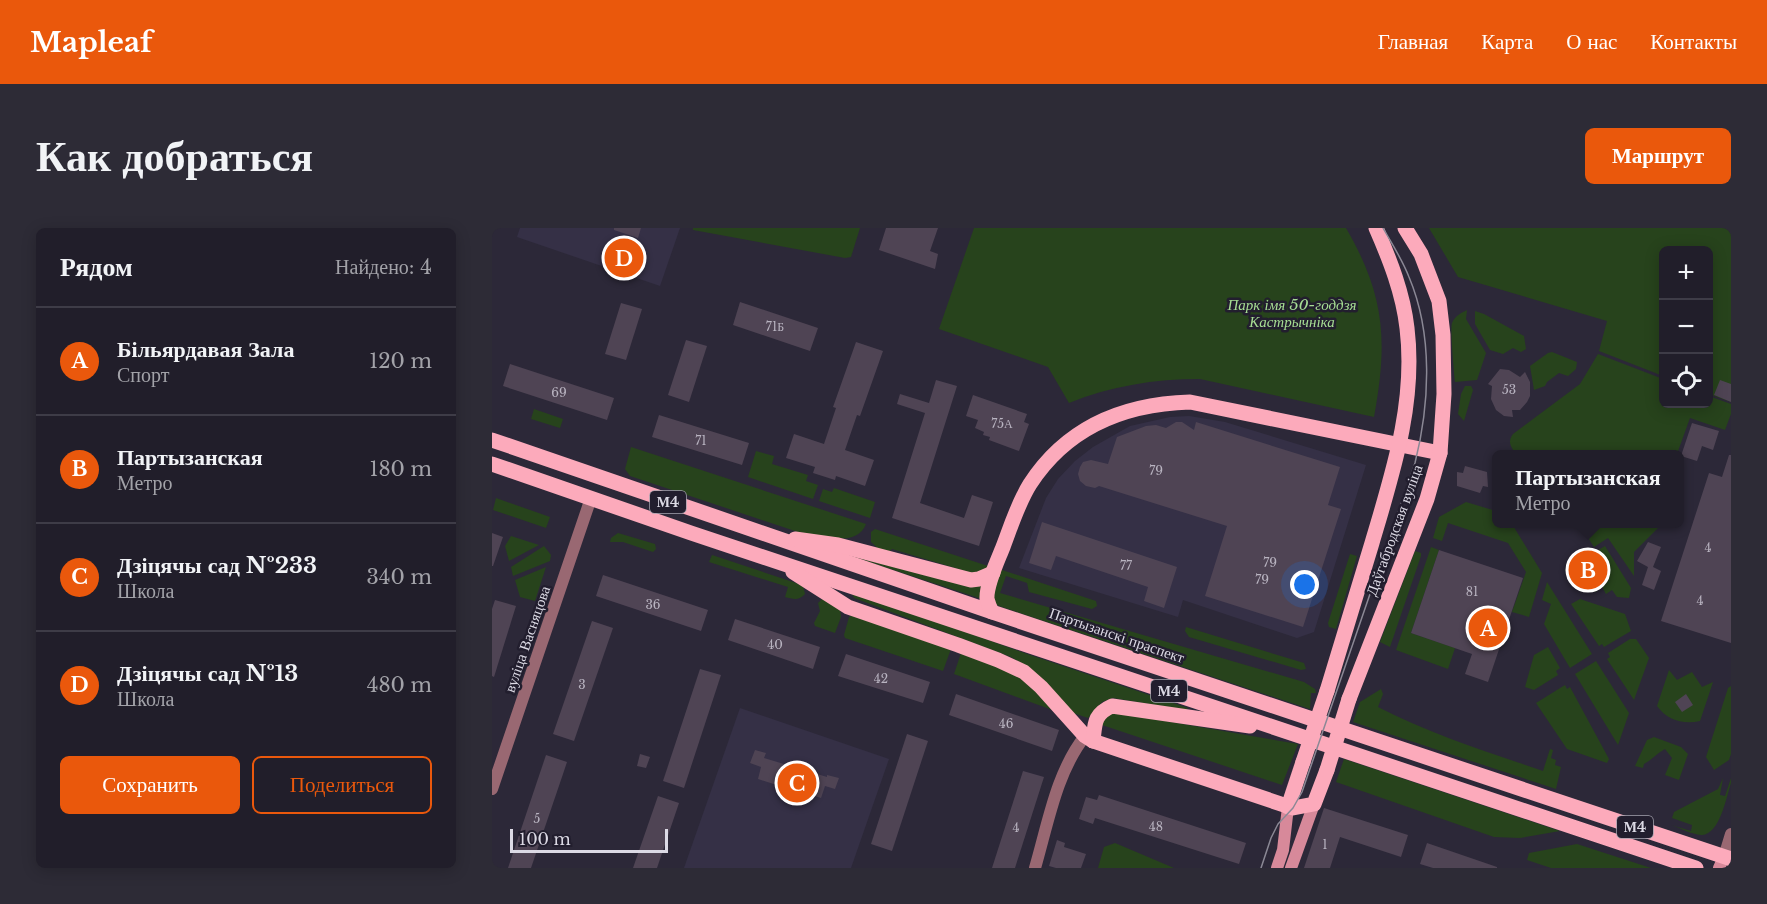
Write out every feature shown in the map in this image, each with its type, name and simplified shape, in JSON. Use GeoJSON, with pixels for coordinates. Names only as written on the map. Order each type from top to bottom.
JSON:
{"type":"FeatureCollection","features":[{"type":"Feature","properties":{"kind":"main road","name":"Даўгабродская вуліца"},"geometry":{"type":"LineString","coordinates":[[1288,807],[1329,688],[1400,445],[1409,382],[1407,327],[1388,254],[1376,228]]}},
{"type":"Feature","properties":{"kind":"main road","name":"Даўгабродская вуліца"},"geometry":{"type":"LineString","coordinates":[[1314,804],[1349,699],[1420,518],[1440,453],[1444,371],[1439,301],[1421,254],[1405,228]]}},
{"type":"Feature","properties":{"kind":"main road"},"geometry":{"type":"LineString","coordinates":[[992,612],[987,600],[993,573],[1025,494],[1053,454],[1079,433],[1099,422],[1130,410],[1155,404],[1190,402],[1440,453]]}},
{"type":"Feature","properties":{"kind":"main road","name":"Партызанскі праспект"},"geometry":{"type":"LineString","coordinates":[[492,440],[1725,861]]}},
{"type":"Feature","properties":{"kind":"main road","name":"М4"},"geometry":{"type":"LineString","coordinates":[[492,464],[1696,868]]}},
{"type":"Feature","properties":{"kind":"main road"},"geometry":{"type":"LineString","coordinates":[[591,498],[605,480]]}},
{"type":"Feature","properties":{"kind":"main road"},"geometry":{"type":"LineString","coordinates":[[771,537],[838,544],[971,580],[993,573]]}},
{"type":"Feature","properties":{"kind":"main road"},"geometry":{"type":"LineString","coordinates":[[778,561],[848,607],[958,645],[1024,672],[1089,738],[1288,807],[1298,808],[1314,804]]}},
{"type":"Feature","properties":{"kind":"main road"},"geometry":{"type":"LineString","coordinates":[[1329,688],[1356,681]]}},
{"type":"Feature","properties":{"kind":"main road"},"geometry":{"type":"LineString","coordinates":[[1089,738],[1101,711],[1112,706],[1292,732]]}},
{"type":"Feature","properties":{"kind":"main road"},"geometry":{"type":"LineString","coordinates":[[1291,868],[1314,804]]}},
{"type":"Feature","properties":{"kind":"main road"},"geometry":{"type":"LineString","coordinates":[[1277,868],[1283,850],[1288,807]]}},
{"type":"Feature","properties":{"kind":"street","name":"вуліца Васняцова"},"geometry":{"type":"LineString","coordinates":[[492,789],[591,498]]}},
{"type":"Feature","properties":{"kind":"street"},"geometry":{"type":"LineString","coordinates":[[1035,868],[1064,772],[1076,748],[1089,738]]}},
{"type":"Feature","properties":{"kind":"street"},"geometry":{"type":"LineString","coordinates":[[1725,861],[1731,834]]}},
{"type":"Feature","properties":{"kind":"shaded area"},"geometry":{"type":"Polygon","coordinates":[[[520,228],[680,228],[660,286],[517,237],[520,228]]]}},
{"type":"Feature","properties":{"kind":"shaded area"},"geometry":{"type":"Polygon","coordinates":[[[1189,416],[1225,422],[1366,465],[1314,632],[1297,638],[1183,600],[1178,617],[1019,568],[1046,498],[1058,479],[1075,461],[1093,447],[1130,426],[1170,417],[1189,416]]]}},
{"type":"Feature","properties":{"kind":"shaded area"},"geometry":{"type":"Polygon","coordinates":[[[740,708],[889,759],[851,868],[684,868],[740,708]]]}},
{"type":"Feature","properties":{"kind":"green space"},"geometry":{"type":"Polygon","coordinates":[[[693,228],[860,228],[851,257],[845,258],[693,230],[693,228]]]}},
{"type":"Feature","properties":{"kind":"green space","name":"Парк імя 50-годдзя Кастрычніка"},"geometry":{"type":"Polygon","coordinates":[[[974,228],[1346,228],[1369,275],[1380,319],[1381,365],[1374,417],[1200,379],[1166,380],[1133,385],[1101,392],[1069,403],[1048,367],[939,329],[974,228]]]}},
{"type":"Feature","properties":{"kind":"green space"},"geometry":{"type":"Polygon","coordinates":[[[1429,228],[1731,228],[1731,402],[1713,395],[1713,246],[1659,246],[1659,374],[1599,351],[1607,321],[1458,277],[1429,228]]]}},
{"type":"Feature","properties":{"kind":"green space"},"geometry":{"type":"Polygon","coordinates":[[[1467,310],[1466,319],[1486,353],[1477,380],[1455,382],[1452,323],[1456,317],[1467,310]]]}},
{"type":"Feature","properties":{"kind":"green space"},"geometry":{"type":"Polygon","coordinates":[[[1475,311],[1524,336],[1526,349],[1521,352],[1513,348],[1503,354],[1490,350],[1475,324],[1475,311]]]}},
{"type":"Feature","properties":{"kind":"green space"},"geometry":{"type":"Polygon","coordinates":[[[1552,352],[1577,362],[1576,369],[1568,376],[1559,373],[1545,386],[1534,390],[1530,366],[1552,352]]]}},
{"type":"Feature","properties":{"kind":"green space"},"geometry":{"type":"Polygon","coordinates":[[[1598,354],[1659,377],[1659,408],[1713,408],[1713,397],[1731,404],[1731,414],[1725,430],[1690,418],[1678,450],[1513,450],[1510,442],[1513,434],[1580,384],[1598,354]]]}},
{"type":"Feature","properties":{"kind":"green space"},"geometry":{"type":"Polygon","coordinates":[[[1465,386],[1471,386],[1473,390],[1464,421],[1458,414],[1461,394],[1465,386]]]}},
{"type":"Feature","properties":{"kind":"green space"},"geometry":{"type":"Polygon","coordinates":[[[534,409],[563,419],[560,428],[531,419],[534,409]]]}},
{"type":"Feature","properties":{"kind":"green space"},"geometry":{"type":"Polygon","coordinates":[[[631,447],[866,524],[861,532],[846,538],[836,539],[798,532],[630,476],[625,469],[631,447]]]}},
{"type":"Feature","properties":{"kind":"green space"},"geometry":{"type":"Polygon","coordinates":[[[756,451],[774,456],[772,464],[808,475],[806,481],[818,485],[813,499],[748,477],[756,451]]]}},
{"type":"Feature","properties":{"kind":"green space"},"geometry":{"type":"Polygon","coordinates":[[[834,488],[875,502],[870,518],[819,501],[823,489],[832,492],[834,488]]]}},
{"type":"Feature","properties":{"kind":"green space"},"geometry":{"type":"Polygon","coordinates":[[[496,498],[550,517],[546,528],[493,510],[496,498]]]}},
{"type":"Feature","properties":{"kind":"green space"},"geometry":{"type":"Polygon","coordinates":[[[1466,502],[1492,510],[1492,528],[1514,528],[1542,573],[1529,617],[1512,612],[1526,572],[1508,543],[1448,523],[1442,541],[1433,538],[1439,517],[1466,502]]]}},
{"type":"Feature","properties":{"kind":"green space"},"geometry":{"type":"Polygon","coordinates":[[[1582,528],[1658,528],[1634,552],[1634,576],[1608,538],[1594,547],[1582,528]]]}},
{"type":"Feature","properties":{"kind":"green space"},"geometry":{"type":"Polygon","coordinates":[[[875,529],[988,566],[981,573],[975,574],[892,549],[889,552],[882,552],[871,542],[871,532],[875,529]]]}},
{"type":"Feature","properties":{"kind":"green space"},"geometry":{"type":"Polygon","coordinates":[[[618,533],[655,544],[656,549],[653,552],[623,542],[610,542],[611,538],[618,533]]]}},
{"type":"Feature","properties":{"kind":"green space"},"geometry":{"type":"Polygon","coordinates":[[[511,536],[539,545],[509,561],[505,546],[511,536]]]}},
{"type":"Feature","properties":{"kind":"green space"},"geometry":{"type":"Polygon","coordinates":[[[544,546],[551,555],[550,561],[513,576],[511,567],[544,546]]]}},
{"type":"Feature","properties":{"kind":"green space"},"geometry":{"type":"Polygon","coordinates":[[[1605,546],[1631,588],[1629,598],[1617,597],[1612,590],[1606,594],[1602,587],[1595,592],[1590,584],[1578,590],[1565,570],[1605,546]]]}},
{"type":"Feature","properties":{"kind":"green space"},"geometry":{"type":"Polygon","coordinates":[[[1431,547],[1439,550],[1411,633],[1455,648],[1448,669],[1396,650],[1431,547]]]}},
{"type":"Feature","properties":{"kind":"green space"},"geometry":{"type":"Polygon","coordinates":[[[1415,551],[1421,553],[1421,556],[1390,647],[1380,642],[1415,551]]]}},
{"type":"Feature","properties":{"kind":"green space"},"geometry":{"type":"Polygon","coordinates":[[[1350,554],[1357,556],[1336,629],[1329,627],[1328,623],[1350,554]]]}},
{"type":"Feature","properties":{"kind":"green space"},"geometry":{"type":"Polygon","coordinates":[[[712,555],[796,583],[803,586],[805,594],[798,599],[785,597],[788,587],[709,562],[712,555]]]}},
{"type":"Feature","properties":{"kind":"green space"},"geometry":{"type":"Polygon","coordinates":[[[851,556],[986,582],[982,599],[851,556]]]}},
{"type":"Feature","properties":{"kind":"green space"},"geometry":{"type":"Polygon","coordinates":[[[546,567],[535,601],[520,597],[515,580],[546,567]]]}},
{"type":"Feature","properties":{"kind":"green space"},"geometry":{"type":"Polygon","coordinates":[[[999,569],[1096,601],[1097,606],[1092,609],[1029,592],[1027,583],[1006,576],[1000,593],[1304,682],[1315,689],[1316,693],[1311,693],[1310,709],[999,606],[991,601],[999,569]]]}},
{"type":"Feature","properties":{"kind":"green space"},"geometry":{"type":"Polygon","coordinates":[[[1547,582],[1592,654],[1570,668],[1544,624],[1551,604],[1542,600],[1547,582]]]}},
{"type":"Feature","properties":{"kind":"green space"},"geometry":{"type":"Polygon","coordinates":[[[850,590],[1030,655],[1188,708],[1186,710],[1113,698],[1102,702],[1088,718],[1070,712],[1024,665],[1011,657],[854,598],[850,590]]]}},
{"type":"Feature","properties":{"kind":"green space"},"geometry":{"type":"Polygon","coordinates":[[[824,597],[840,608],[841,617],[835,633],[815,626],[814,623],[820,611],[818,603],[824,597]]]}},
{"type":"Feature","properties":{"kind":"green space"},"geometry":{"type":"Polygon","coordinates":[[[1580,599],[1625,614],[1631,631],[1604,647],[1602,644],[1599,646],[1571,604],[1580,599]]]}},
{"type":"Feature","properties":{"kind":"green space"},"geometry":{"type":"Polygon","coordinates":[[[853,615],[952,646],[943,671],[845,638],[849,617],[853,615]]]}},
{"type":"Feature","properties":{"kind":"green space"},"geometry":{"type":"Polygon","coordinates":[[[1186,627],[1304,663],[1306,669],[1301,670],[1189,637],[1185,631],[1186,627]]]}},
{"type":"Feature","properties":{"kind":"green space"},"geometry":{"type":"Polygon","coordinates":[[[1630,639],[1636,639],[1649,658],[1634,700],[1607,659],[1610,657],[1608,653],[1630,639]]]}},
{"type":"Feature","properties":{"kind":"green space"},"geometry":{"type":"Polygon","coordinates":[[[1548,647],[1560,668],[1556,671],[1558,675],[1534,690],[1525,687],[1534,655],[1548,647]]]}},
{"type":"Feature","properties":{"kind":"green space"},"geometry":{"type":"Polygon","coordinates":[[[962,650],[1022,677],[1055,711],[954,674],[962,650]]]}},
{"type":"Feature","properties":{"kind":"green space"},"geometry":{"type":"Polygon","coordinates":[[[1596,661],[1629,713],[1618,745],[1575,674],[1596,661]]]}},
{"type":"Feature","properties":{"kind":"green space"},"geometry":{"type":"Polygon","coordinates":[[[1669,670],[1677,680],[1692,672],[1702,687],[1713,682],[1700,721],[1676,720],[1666,715],[1657,706],[1669,670]]]}},
{"type":"Feature","properties":{"kind":"green space"},"geometry":{"type":"Polygon","coordinates":[[[1565,685],[1567,689],[1570,687],[1609,759],[1607,763],[1567,749],[1536,703],[1565,685]]]}},
{"type":"Feature","properties":{"kind":"green space"},"geometry":{"type":"Polygon","coordinates":[[[1731,686],[1731,754],[1729,760],[1714,770],[1706,757],[1728,688],[1731,686]]]}},
{"type":"Feature","properties":{"kind":"green space"},"geometry":{"type":"Polygon","coordinates":[[[1381,689],[1383,694],[1378,707],[1418,726],[1480,750],[1543,771],[1550,749],[1553,750],[1551,758],[1556,760],[1555,765],[1561,767],[1556,789],[1353,722],[1360,702],[1381,689]]]}},
{"type":"Feature","properties":{"kind":"green space"},"geometry":{"type":"Polygon","coordinates":[[[1110,714],[1125,714],[1298,744],[1282,785],[1102,725],[1102,721],[1110,714]]]}},
{"type":"Feature","properties":{"kind":"green space"},"geometry":{"type":"Polygon","coordinates":[[[1654,737],[1681,747],[1688,754],[1679,780],[1665,775],[1672,758],[1665,749],[1644,764],[1643,768],[1635,766],[1647,740],[1654,737]]]}},
{"type":"Feature","properties":{"kind":"green space"},"geometry":{"type":"Polygon","coordinates":[[[1344,759],[1560,831],[1520,838],[1494,837],[1336,782],[1344,759]]]}},
{"type":"Feature","properties":{"kind":"green space"},"geometry":{"type":"Polygon","coordinates":[[[1723,778],[1720,795],[1725,796],[1731,778],[1731,783],[1718,822],[1713,829],[1702,835],[1671,825],[1691,831],[1692,825],[1672,818],[1674,812],[1718,789],[1723,778]]]}},
{"type":"Feature","properties":{"kind":"green space"},"geometry":{"type":"Polygon","coordinates":[[[1115,843],[1174,868],[1098,868],[1104,847],[1115,843]]]}},
{"type":"Feature","properties":{"kind":"green space"},"geometry":{"type":"Polygon","coordinates":[[[1577,844],[1651,868],[1551,868],[1527,860],[1529,853],[1577,844]]]}},
{"type":"Feature","properties":{"kind":"building"},"geometry":{"type":"Polygon","coordinates":[[[614,228],[641,228],[638,238],[614,230],[614,228]]]}},
{"type":"Feature","properties":{"kind":"building"},"geometry":{"type":"Polygon","coordinates":[[[886,228],[938,228],[930,251],[938,254],[935,269],[879,250],[886,228]]]}},
{"type":"Feature","properties":{"kind":"building"},"geometry":{"type":"Polygon","coordinates":[[[740,302],[818,328],[810,351],[733,325],[740,302]]]}},
{"type":"Feature","properties":{"kind":"building"},"geometry":{"type":"Polygon","coordinates":[[[621,303],[642,309],[626,360],[605,354],[621,303]]]}},
{"type":"Feature","properties":{"kind":"building"},"geometry":{"type":"Polygon","coordinates":[[[686,340],[707,346],[689,402],[668,395],[686,340]]]}},
{"type":"Feature","properties":{"kind":"building"},"geometry":{"type":"Polygon","coordinates":[[[856,342],[883,351],[860,416],[857,415],[845,450],[874,460],[865,486],[836,476],[835,480],[813,473],[815,467],[786,458],[794,434],[824,444],[836,408],[833,407],[856,342]]]}},
{"type":"Feature","properties":{"kind":"building"},"geometry":{"type":"Polygon","coordinates":[[[510,364],[614,398],[607,420],[503,386],[510,364]]]}},
{"type":"Feature","properties":{"kind":"building"},"geometry":{"type":"Polygon","coordinates":[[[1500,369],[1509,370],[1520,377],[1525,372],[1530,382],[1530,396],[1520,410],[1512,410],[1513,417],[1504,416],[1496,410],[1491,399],[1492,386],[1488,384],[1500,369]]]}},
{"type":"Feature","properties":{"kind":"building"},"geometry":{"type":"Polygon","coordinates":[[[936,380],[957,386],[920,503],[964,518],[972,495],[993,502],[979,546],[892,518],[925,413],[897,404],[900,394],[929,403],[936,380]]]}},
{"type":"Feature","properties":{"kind":"building"},"geometry":{"type":"Polygon","coordinates":[[[1720,380],[1731,384],[1731,402],[1714,395],[1720,380]]]}},
{"type":"Feature","properties":{"kind":"building"},"geometry":{"type":"Polygon","coordinates":[[[973,395],[1027,414],[1024,422],[1029,424],[1019,451],[989,440],[990,437],[983,435],[984,432],[975,428],[978,420],[966,416],[973,395]]]}},
{"type":"Feature","properties":{"kind":"building"},"geometry":{"type":"Polygon","coordinates":[[[659,415],[749,443],[742,465],[652,437],[659,415]]]}},
{"type":"Feature","properties":{"kind":"building"},"geometry":{"type":"Polygon","coordinates":[[[1176,422],[1182,422],[1194,430],[1196,422],[1340,467],[1328,505],[1341,509],[1303,627],[1205,596],[1227,526],[1099,486],[1095,488],[1086,486],[1080,481],[1078,474],[1083,462],[1091,460],[1108,464],[1117,437],[1146,426],[1156,425],[1166,428],[1176,422]]]}},
{"type":"Feature","properties":{"kind":"building"},"geometry":{"type":"Polygon","coordinates":[[[1692,423],[1719,431],[1713,450],[1702,446],[1697,461],[1684,457],[1683,450],[1692,423]]]}},
{"type":"Feature","properties":{"kind":"building"},"geometry":{"type":"Polygon","coordinates":[[[1729,455],[1731,455],[1731,643],[1661,621],[1709,473],[1722,477],[1729,455]]]}},
{"type":"Feature","properties":{"kind":"building"},"geometry":{"type":"Polygon","coordinates":[[[1465,466],[1487,472],[1488,487],[1483,486],[1480,493],[1457,486],[1457,472],[1463,473],[1465,466]]]}},
{"type":"Feature","properties":{"kind":"building"},"geometry":{"type":"Polygon","coordinates":[[[1042,522],[1177,567],[1164,608],[1144,601],[1148,587],[1056,556],[1051,570],[1029,563],[1042,522]]]}},
{"type":"Feature","properties":{"kind":"building"},"geometry":{"type":"Polygon","coordinates":[[[492,533],[503,537],[493,566],[492,566],[492,533]]]}},
{"type":"Feature","properties":{"kind":"building"},"geometry":{"type":"Polygon","coordinates":[[[1648,542],[1661,547],[1653,567],[1661,571],[1654,590],[1642,585],[1648,567],[1637,561],[1648,542]]]}},
{"type":"Feature","properties":{"kind":"building"},"geometry":{"type":"Polygon","coordinates":[[[1439,550],[1523,578],[1488,682],[1465,674],[1472,654],[1411,633],[1439,550]]]}},
{"type":"Feature","properties":{"kind":"building"},"geometry":{"type":"Polygon","coordinates":[[[603,575],[708,610],[701,631],[596,596],[603,575]]]}},
{"type":"Feature","properties":{"kind":"building"},"geometry":{"type":"Polygon","coordinates":[[[495,600],[516,606],[494,677],[492,676],[492,609],[495,600]]]}},
{"type":"Feature","properties":{"kind":"building"},"geometry":{"type":"Polygon","coordinates":[[[735,619],[820,647],[813,669],[728,640],[735,619]]]}},
{"type":"Feature","properties":{"kind":"building"},"geometry":{"type":"Polygon","coordinates":[[[592,621],[613,628],[574,741],[553,734],[592,621]]]}},
{"type":"Feature","properties":{"kind":"building"},"geometry":{"type":"Polygon","coordinates":[[[846,654],[930,682],[923,703],[838,676],[846,654]]]}},
{"type":"Feature","properties":{"kind":"building"},"geometry":{"type":"Polygon","coordinates":[[[700,669],[721,675],[684,788],[663,781],[700,669]]]}},
{"type":"Feature","properties":{"kind":"building"},"geometry":{"type":"Polygon","coordinates":[[[956,694],[1059,730],[1052,751],[949,715],[956,694]]]}},
{"type":"Feature","properties":{"kind":"building"},"geometry":{"type":"Polygon","coordinates":[[[1686,694],[1693,705],[1682,712],[1675,702],[1686,694]]]}},
{"type":"Feature","properties":{"kind":"building"},"geometry":{"type":"Polygon","coordinates":[[[907,734],[928,741],[892,851],[871,844],[907,734]]]}},
{"type":"Feature","properties":{"kind":"building"},"geometry":{"type":"Polygon","coordinates":[[[755,750],[766,753],[764,758],[827,777],[827,775],[839,778],[835,789],[825,786],[821,798],[796,790],[794,795],[784,792],[786,788],[758,779],[761,767],[750,763],[755,750]]]}},
{"type":"Feature","properties":{"kind":"building"},"geometry":{"type":"Polygon","coordinates":[[[640,754],[650,757],[646,768],[637,766],[640,754]]]}},
{"type":"Feature","properties":{"kind":"building"},"geometry":{"type":"Polygon","coordinates":[[[546,755],[567,762],[563,774],[531,868],[508,868],[546,755]]]}},
{"type":"Feature","properties":{"kind":"building"},"geometry":{"type":"Polygon","coordinates":[[[1023,771],[1044,777],[1015,868],[992,868],[1023,771]]]}},
{"type":"Feature","properties":{"kind":"building"},"geometry":{"type":"Polygon","coordinates":[[[1099,795],[1246,843],[1239,864],[1095,818],[1093,824],[1079,819],[1086,797],[1097,800],[1099,795]]]}},
{"type":"Feature","properties":{"kind":"building"},"geometry":{"type":"Polygon","coordinates":[[[658,796],[679,803],[657,868],[633,868],[658,796]]]}},
{"type":"Feature","properties":{"kind":"building"},"geometry":{"type":"Polygon","coordinates":[[[1324,808],[1408,835],[1401,857],[1340,837],[1330,868],[1304,868],[1324,808]]]}},
{"type":"Feature","properties":{"kind":"building"},"geometry":{"type":"Polygon","coordinates":[[[1057,840],[1065,843],[1064,847],[1086,854],[1081,868],[1049,866],[1057,840]]]}},
{"type":"Feature","properties":{"kind":"building"},"geometry":{"type":"Polygon","coordinates":[[[1427,843],[1497,868],[1433,868],[1420,864],[1427,843]]]}},
{"type":"Feature","properties":{"kind":"tram line"},"geometry":{"type":"LineString","coordinates":[[1261,868],[1278,824],[1293,808],[1302,792],[1415,463],[1420,440],[1427,369],[1422,322],[1417,299],[1406,270],[1383,228]]}},
{"type":"Feature","properties":{"kind":"place","name":"Дзіцячы сад №13"},"geometry":{"type":"Point","coordinates":[624,258]}},
{"type":"Feature","properties":{"kind":"place","name":"Партызанская"},"geometry":{"type":"Point","coordinates":[1588,570]}},
{"type":"Feature","properties":{"kind":"place","name":"Більярдавая Зала"},"geometry":{"type":"Point","coordinates":[1488,628]}},
{"type":"Feature","properties":{"kind":"place","name":"Дзіцячы сад №233"},"geometry":{"type":"Point","coordinates":[797,783]}}]}
